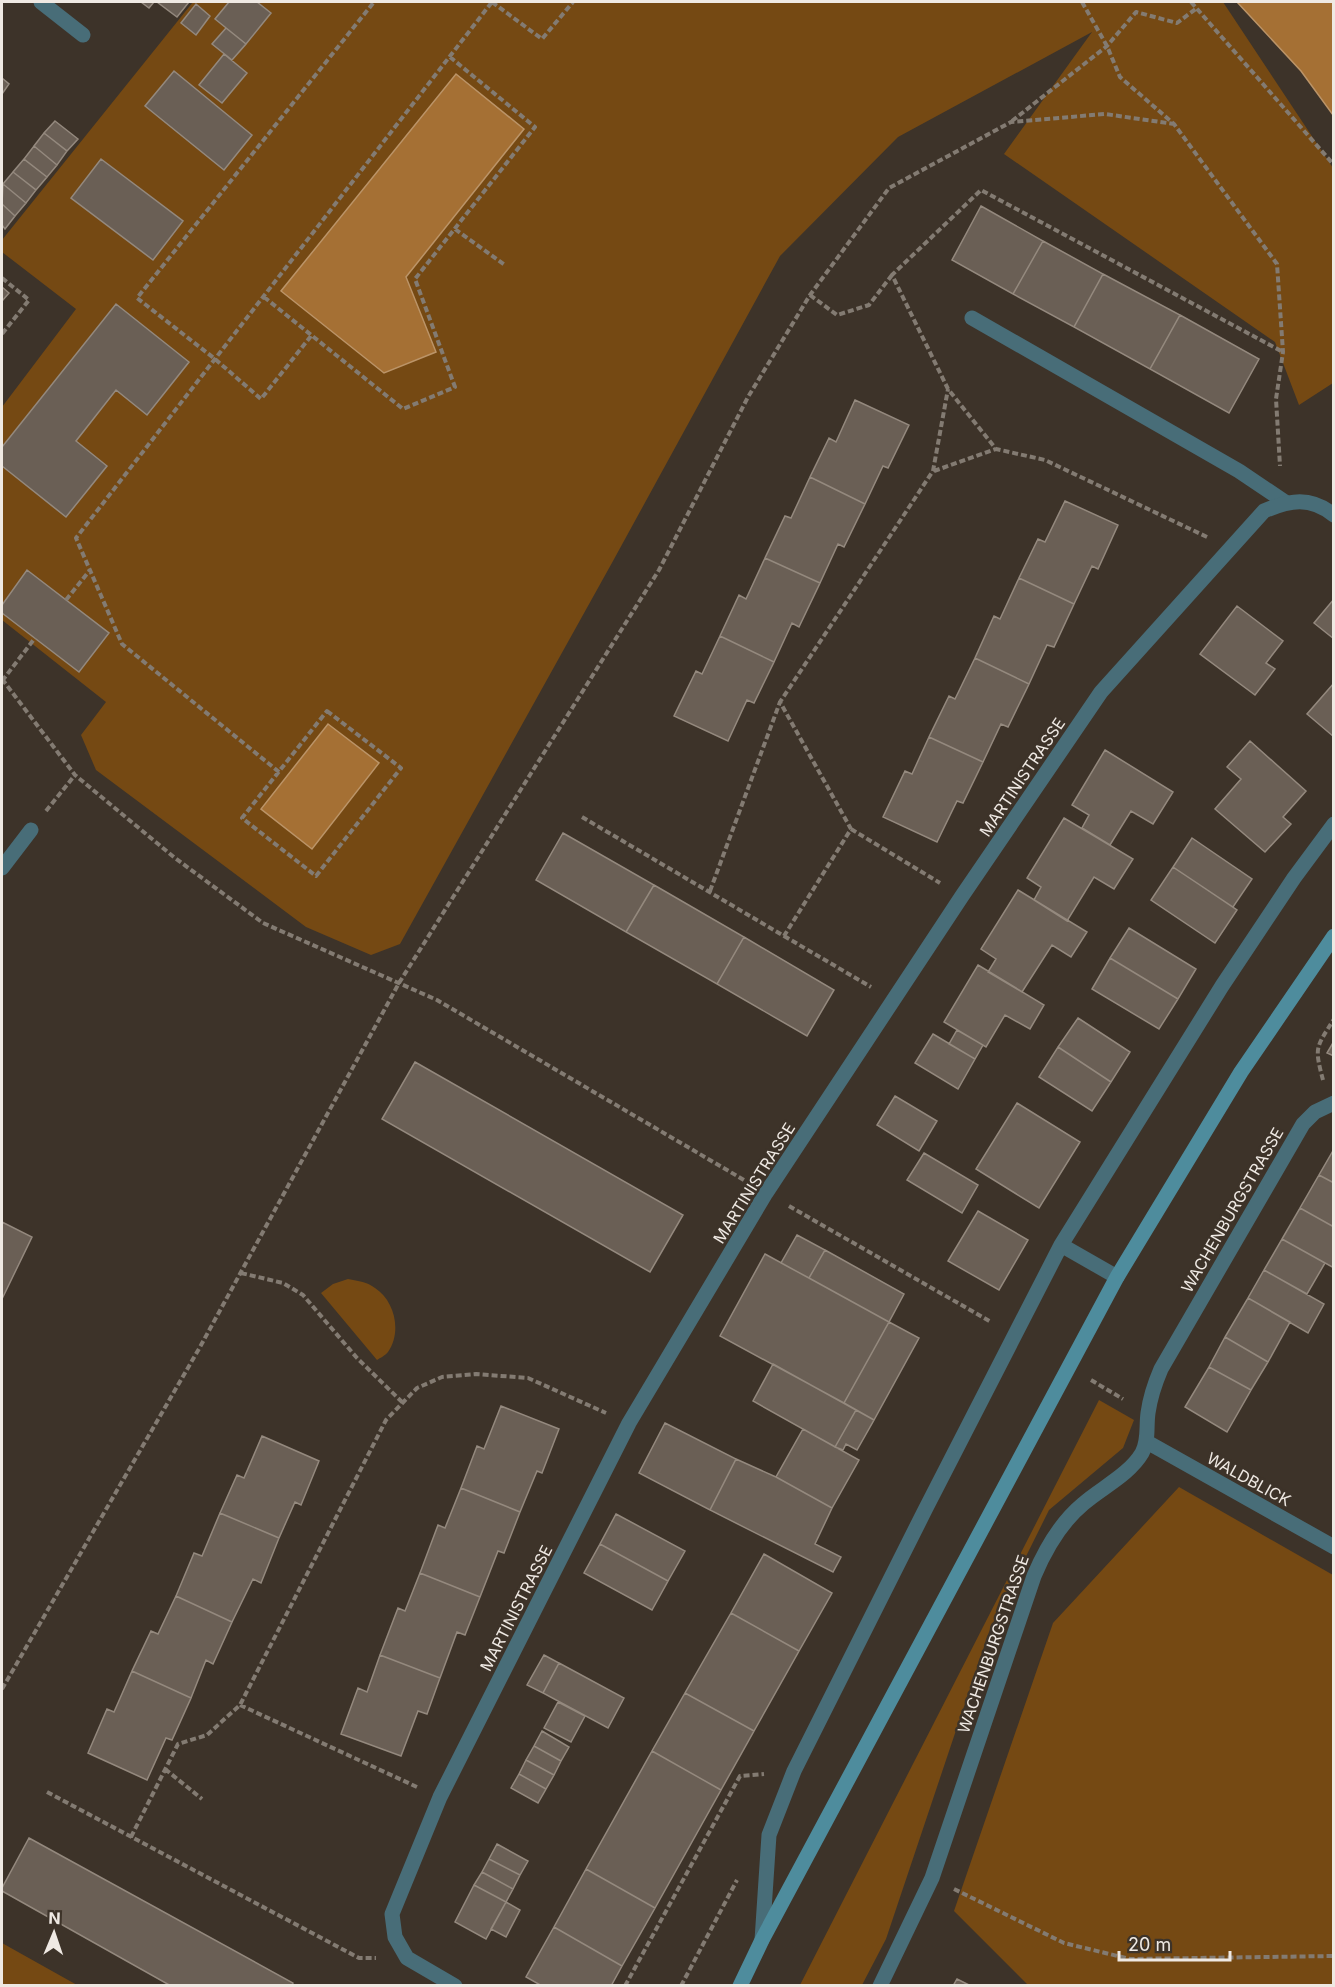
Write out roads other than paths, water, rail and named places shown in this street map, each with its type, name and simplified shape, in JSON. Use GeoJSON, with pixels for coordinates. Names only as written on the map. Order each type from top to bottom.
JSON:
{"type":"FeatureCollection","features":[{"type":"Feature","properties":{"kind":"main road"},"geometry":{"type":"LineString","coordinates":[[740,1986],[762,1940],[1117,1277],[1241,1072],[1334,936]]}},
{"type":"Feature","properties":{"kind":"street"},"geometry":{"type":"LineString","coordinates":[[41,2],[83,35]]}},
{"type":"Feature","properties":{"kind":"street"},"geometry":{"type":"LineString","coordinates":[[972,318],[1239,471],[1285,502],[1307,502],[1334,515]]}},
{"type":"Feature","properties":{"kind":"street","name":"MARTINISTRASSE"},"geometry":{"type":"LineString","coordinates":[[455,1986],[407,1958],[394,1937],[392,1914],[440,1797],[629,1423],[766,1193],[962,896],[1101,692],[1264,511],[1285,502]]}},
{"type":"Feature","properties":{"kind":"street"},"geometry":{"type":"LineString","coordinates":[[762,1940],[769,1835],[794,1771],[925,1510],[1061,1245],[1222,986],[1294,878],[1334,824]]}},
{"type":"Feature","properties":{"kind":"street"},"geometry":{"type":"LineString","coordinates":[[2,868],[31,830]]}},
{"type":"Feature","properties":{"kind":"street","name":"WACHENBURGSTRASSE"},"geometry":{"type":"LineString","coordinates":[[880,1986],[932,1878],[1034,1576],[1043,1556],[1081,1505],[1137,1461],[1147,1442],[1148,1414],[1161,1369],[1303,1124],[1315,1112],[1332,1104]]}},
{"type":"Feature","properties":{"kind":"street"},"geometry":{"type":"LineString","coordinates":[[1061,1245],[1117,1277]]}},
{"type":"Feature","properties":{"kind":"street","name":"WALDBLICK"},"geometry":{"type":"LineString","coordinates":[[1147,1442],[1334,1547]]}}]}
